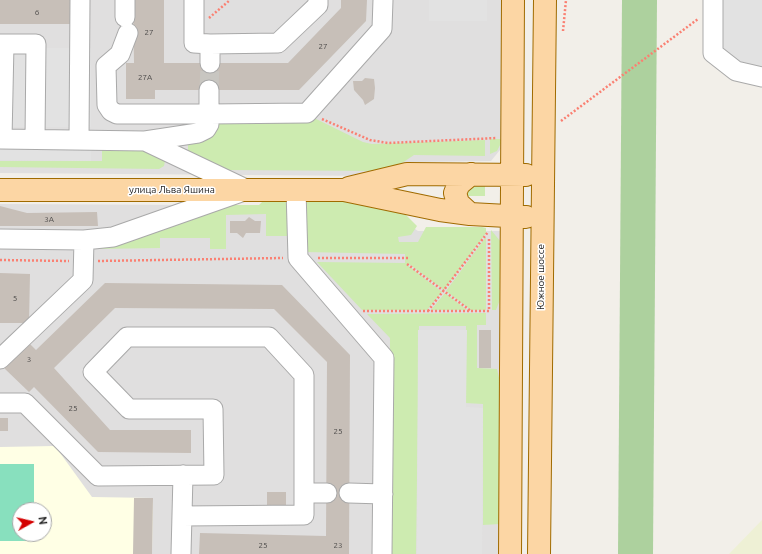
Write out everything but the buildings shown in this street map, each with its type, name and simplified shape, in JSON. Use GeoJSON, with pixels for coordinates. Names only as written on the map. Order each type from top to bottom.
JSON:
{"type":"FeatureCollection","features":[{"type":"Feature","properties":{"kind":"main road"},"geometry":{"type":"LineString","coordinates":[[510,554],[513,0]]}},
{"type":"Feature","properties":{"kind":"main road","name":"Южное шоссе"},"geometry":{"type":"LineString","coordinates":[[539,554],[544,0]]}},
{"type":"Feature","properties":{"kind":"main road","name":"улица Льва Яшина"},"geometry":{"type":"LineString","coordinates":[[344,190],[408,174],[542,175]]}},
{"type":"Feature","properties":{"kind":"main road"},"geometry":{"type":"LineString","coordinates":[[470,214],[458,203],[455,193],[460,184],[471,174]]}},
{"type":"Feature","properties":{"kind":"main road","name":"улица Льва Яшина"},"geometry":{"type":"LineString","coordinates":[[0,190],[344,190],[440,210],[512,217],[542,217]]}},
{"type":"Feature","properties":{"kind":"street"},"geometry":{"type":"LineString","coordinates":[[79,140],[80,0]]}},
{"type":"Feature","properties":{"kind":"street"},"geometry":{"type":"LineString","coordinates":[[194,0],[194,43],[210,44],[278,43],[318,5],[318,0]]}},
{"type":"Feature","properties":{"kind":"street"},"geometry":{"type":"LineString","coordinates":[[126,17],[120,54],[106,66],[107,105],[111,111],[117,114],[307,113],[382,29],[383,0]]}},
{"type":"Feature","properties":{"kind":"street"},"geometry":{"type":"LineString","coordinates":[[713,0],[713,53],[736,71],[762,77]]}},
{"type":"Feature","properties":{"kind":"street"},"geometry":{"type":"LineString","coordinates":[[35,139],[36,44],[2,44],[1,139],[145,141],[198,133],[206,130],[209,124],[209,90]]}},
{"type":"Feature","properties":{"kind":"street"},"geometry":{"type":"LineString","coordinates":[[210,44],[210,62]]}},
{"type":"Feature","properties":{"kind":"street"},"geometry":{"type":"LineString","coordinates":[[145,141],[248,190]]}},
{"type":"Feature","properties":{"kind":"street"},"geometry":{"type":"LineString","coordinates":[[0,239],[84,240],[113,237],[248,190]]}},
{"type":"Feature","properties":{"kind":"street"},"geometry":{"type":"LineString","coordinates":[[296,190],[298,258],[384,358],[382,554]]}},
{"type":"Feature","properties":{"kind":"street"},"geometry":{"type":"LineString","coordinates":[[0,358],[83,280],[84,240]]}},
{"type":"Feature","properties":{"kind":"street"},"geometry":{"type":"LineString","coordinates":[[0,403],[25,403],[98,476],[183,474],[214,475],[213,409],[129,409],[93,372],[127,337],[269,337],[304,375],[304,515],[182,516]]}},
{"type":"Feature","properties":{"kind":"street"},"geometry":{"type":"LineString","coordinates":[[181,554],[183,474]]}},
{"type":"Feature","properties":{"kind":"street"},"geometry":{"type":"LineString","coordinates":[[304,493],[327,493]]}},
{"type":"Feature","properties":{"kind":"street"},"geometry":{"type":"LineString","coordinates":[[349,493],[383,494]]}},
{"type":"Feature","properties":{"kind":"path"},"geometry":{"type":"LineString","coordinates":[[194,31],[230,0]]}},
{"type":"Feature","properties":{"kind":"path"},"geometry":{"type":"LineString","coordinates":[[557,124],[700,18]]}},
{"type":"Feature","properties":{"kind":"path"},"geometry":{"type":"LineString","coordinates":[[307,113],[370,140],[388,143],[512,137]]}},
{"type":"Feature","properties":{"kind":"path"},"geometry":{"type":"LineString","coordinates":[[428,311],[444,292],[489,230]]}},
{"type":"Feature","properties":{"kind":"path"},"geometry":{"type":"LineString","coordinates":[[342,311],[489,311],[489,238]]}},
{"type":"Feature","properties":{"kind":"path"},"geometry":{"type":"LineString","coordinates":[[0,260],[84,261],[409,258]]}},
{"type":"Feature","properties":{"kind":"path"},"geometry":{"type":"LineString","coordinates":[[407,264],[471,311]]}},
{"type":"Feature","properties":{"kind":"shaded area"},"geometry":{"type":"Polygon","coordinates":[[[0,0],[505,0],[504,145],[491,161],[411,162],[376,176],[0,173],[0,0]]]}},
{"type":"Feature","properties":{"kind":"shaded area"},"geometry":{"type":"Polygon","coordinates":[[[429,0],[487,0],[487,21],[429,21],[429,0]]]}},
{"type":"Feature","properties":{"kind":"shaded area"},"geometry":{"type":"Polygon","coordinates":[[[716,0],[762,0],[762,71],[745,70],[716,51],[716,0]]]}},
{"type":"Feature","properties":{"kind":"shaded area"},"geometry":{"type":"Polygon","coordinates":[[[0,48],[91,48],[91,127],[0,127],[0,48]]]}},
{"type":"Feature","properties":{"kind":"shaded area"},"geometry":{"type":"Polygon","coordinates":[[[0,149],[91,150],[91,161],[0,160],[0,149]]]}},
{"type":"Feature","properties":{"kind":"shaded area"},"geometry":{"type":"Polygon","coordinates":[[[0,204],[382,206],[418,231],[503,231],[501,554],[0,554],[0,204]]]}},
{"type":"Feature","properties":{"kind":"shaded area"},"geometry":{"type":"Polygon","coordinates":[[[418,330],[467,330],[466,407],[483,408],[482,554],[417,554],[418,330]]]}},
{"type":"Feature","properties":{"kind":"shaded area"},"geometry":{"type":"Polygon","coordinates":[[[55,446],[92,497],[153,498],[152,554],[0,554],[0,447],[55,446]]]}},
{"type":"Feature","properties":{"kind":"shaded area"},"geometry":{"type":"Polygon","coordinates":[[[762,520],[762,554],[729,554],[762,520]]]}},
{"type":"Feature","properties":{"kind":"green space"},"geometry":{"type":"Polygon","coordinates":[[[622,0],[657,0],[653,554],[618,554],[622,0]]]}},
{"type":"Feature","properties":{"kind":"green space"},"geometry":{"type":"Polygon","coordinates":[[[310,116],[363,142],[372,144],[485,140],[485,156],[414,155],[396,167],[384,171],[226,170],[189,152],[188,150],[188,139],[214,119],[310,116]]]}},
{"type":"Feature","properties":{"kind":"green space"},"geometry":{"type":"Polygon","coordinates":[[[490,139],[503,139],[497,151],[490,154],[490,139]]]}},
{"type":"Feature","properties":{"kind":"green space"},"geometry":{"type":"Polygon","coordinates":[[[113,141],[161,156],[165,161],[164,166],[159,169],[0,167],[0,161],[102,161],[102,150],[113,141]]]}},
{"type":"Feature","properties":{"kind":"green space"},"geometry":{"type":"Polygon","coordinates":[[[468,186],[485,186],[485,196],[467,196],[465,189],[468,186]]]}},
{"type":"Feature","properties":{"kind":"green space"},"geometry":{"type":"Polygon","coordinates":[[[265,199],[288,201],[292,236],[266,236],[266,214],[226,215],[226,249],[210,249],[210,238],[160,238],[160,248],[95,249],[95,247],[229,205],[259,205],[265,199]]]}},
{"type":"Feature","properties":{"kind":"green space"},"geometry":{"type":"Polygon","coordinates":[[[307,201],[392,201],[417,226],[411,235],[398,237],[399,242],[418,242],[426,227],[482,227],[486,228],[486,233],[444,290],[409,264],[406,264],[442,292],[427,310],[362,310],[317,262],[405,263],[405,254],[304,252],[305,204],[307,201]]]}},
{"type":"Feature","properties":{"kind":"green space"},"geometry":{"type":"Polygon","coordinates":[[[491,230],[501,242],[503,292],[496,310],[492,310],[491,230]]]}},
{"type":"Feature","properties":{"kind":"green space"},"geometry":{"type":"Polygon","coordinates":[[[486,237],[486,310],[471,310],[446,291],[486,237]]]}},
{"type":"Feature","properties":{"kind":"green space"},"geometry":{"type":"Polygon","coordinates":[[[445,293],[467,310],[431,310],[445,293]]]}},
{"type":"Feature","properties":{"kind":"green space"},"geometry":{"type":"Polygon","coordinates":[[[486,313],[486,325],[477,325],[477,368],[497,369],[501,386],[500,524],[483,525],[483,404],[465,403],[466,326],[419,326],[416,554],[388,554],[390,338],[367,314],[486,313]]]}},
{"type":"Feature","properties":{"kind":"green space"},"geometry":{"type":"Polygon","coordinates":[[[0,464],[34,464],[34,502],[12,502],[12,541],[0,541],[0,464]]]}},
{"type":"Feature","properties":{"kind":"tunnel"},"geometry":{"type":"LineString","coordinates":[[209,90],[210,63]]}}]}
